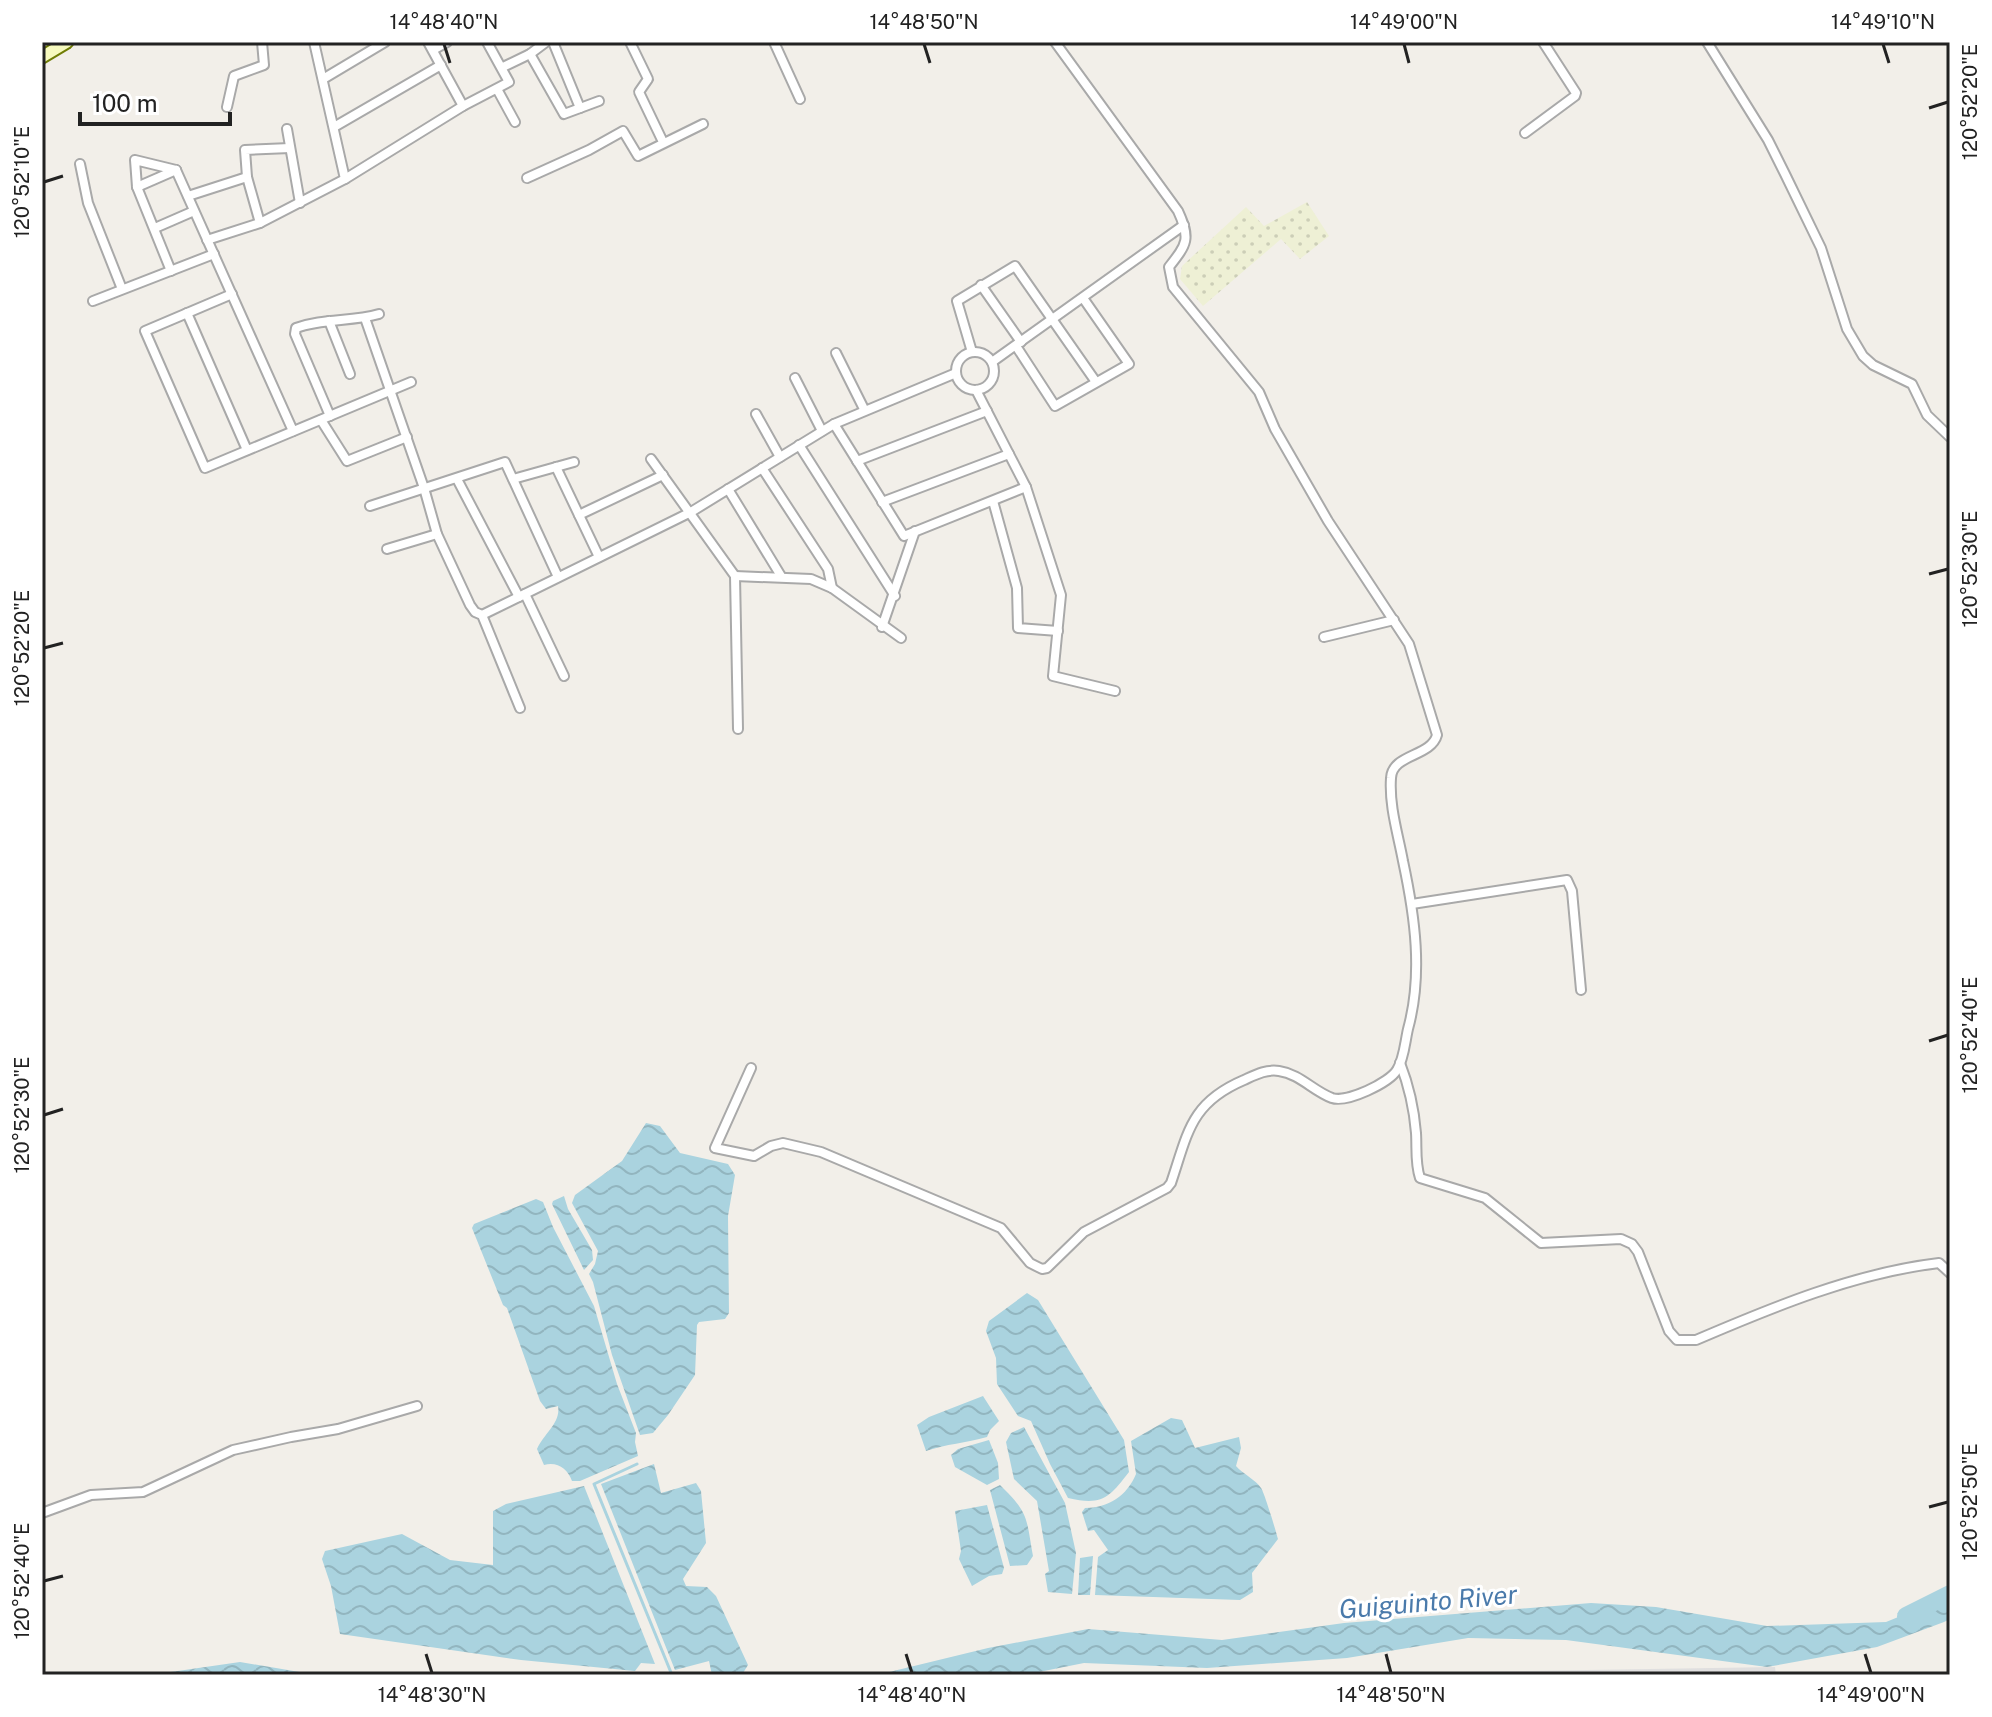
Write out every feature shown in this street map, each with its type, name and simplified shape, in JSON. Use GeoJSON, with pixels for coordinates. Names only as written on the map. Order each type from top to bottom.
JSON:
{"type":"FeatureCollection","features":[{"type":"Feature","properties":{"kind":"main road"},"geometry":{"type":"LineString","coordinates":[[42,57],[67,42]]}},
{"type":"Feature","properties":{"kind":"street"},"geometry":{"type":"LineString","coordinates":[[227,107],[234,76],[264,65],[262,42]]}},
{"type":"Feature","properties":{"kind":"street"},"geometry":{"type":"LineString","coordinates":[[314,42],[345,179]]}},
{"type":"Feature","properties":{"kind":"street"},"geometry":{"type":"LineString","coordinates":[[323,79],[385,42]]}},
{"type":"Feature","properties":{"kind":"street"},"geometry":{"type":"LineString","coordinates":[[447,42],[430,46],[463,106]]}},
{"type":"Feature","properties":{"kind":"street"},"geometry":{"type":"LineString","coordinates":[[207,240],[260,223],[300,203],[509,82],[487,42]]}},
{"type":"Feature","properties":{"kind":"street"},"geometry":{"type":"LineString","coordinates":[[503,67],[546,42]]}},
{"type":"Feature","properties":{"kind":"street"},"geometry":{"type":"LineString","coordinates":[[553,42],[580,108]]}},
{"type":"Feature","properties":{"kind":"street"},"geometry":{"type":"LineString","coordinates":[[630,42],[648,79],[639,92],[663,142]]}},
{"type":"Feature","properties":{"kind":"street"},"geometry":{"type":"LineString","coordinates":[[774,42],[800,99]]}},
{"type":"Feature","properties":{"kind":"street"},"geometry":{"type":"LineString","coordinates":[[751,1068],[715,1148],[754,1156],[783,1143],[821,1152],[1001,1228],[1030,1263],[1042,1269],[1047,1268],[1084,1232],[1167,1188],[1193,1119],[1200,1109],[1231,1085],[1263,1071],[1278,1070],[1333,1099],[1342,1099],[1359,1095],[1380,1083],[1394,1074],[1400,1062],[1411,1021],[1417,956],[1412,904],[1394,819],[1391,772],[1396,765],[1432,745],[1437,735],[1409,644],[1328,521],[1275,429],[1259,392],[1173,287],[1169,267],[1184,248],[1187,233],[1178,211],[1055,42]]}},
{"type":"Feature","properties":{"kind":"street"},"geometry":{"type":"LineString","coordinates":[[1525,133],[1576,93],[1543,42]]}},
{"type":"Feature","properties":{"kind":"street"},"geometry":{"type":"LineString","coordinates":[[1707,42],[1768,140],[1785,174],[1821,248],[1847,329],[1873,365],[1912,384],[1927,415],[1950,437]]}},
{"type":"Feature","properties":{"kind":"street"},"geometry":{"type":"LineString","coordinates":[[530,54],[564,114],[599,101]]}},
{"type":"Feature","properties":{"kind":"street"},"geometry":{"type":"LineString","coordinates":[[334,127],[441,65]]}},
{"type":"Feature","properties":{"kind":"street"},"geometry":{"type":"LineString","coordinates":[[497,89],[515,122]]}},
{"type":"Feature","properties":{"kind":"street"},"geometry":{"type":"LineString","coordinates":[[527,178],[623,131],[638,156],[703,124]]}},
{"type":"Feature","properties":{"kind":"street"},"geometry":{"type":"LineString","coordinates":[[287,129],[300,203]]}},
{"type":"Feature","properties":{"kind":"street"},"geometry":{"type":"LineString","coordinates":[[260,223],[247,177],[245,150],[290,148]]}},
{"type":"Feature","properties":{"kind":"street"},"geometry":{"type":"LineString","coordinates":[[171,271],[137,187],[135,160],[176,170]]}},
{"type":"Feature","properties":{"kind":"street"},"geometry":{"type":"LineString","coordinates":[[80,164],[88,203],[122,289]]}},
{"type":"Feature","properties":{"kind":"street"},"geometry":{"type":"LineString","coordinates":[[137,187],[176,170]]}},
{"type":"Feature","properties":{"kind":"street"},"geometry":{"type":"LineString","coordinates":[[176,170],[293,431]]}},
{"type":"Feature","properties":{"kind":"street"},"geometry":{"type":"LineString","coordinates":[[188,196],[247,177]]}},
{"type":"Feature","properties":{"kind":"street"},"geometry":{"type":"LineString","coordinates":[[155,228],[194,211]]}},
{"type":"Feature","properties":{"kind":"street"},"geometry":{"type":"LineString","coordinates":[[992,362],[1184,225]]}},
{"type":"Feature","properties":{"kind":"street"},"geometry":{"type":"LineString","coordinates":[[93,301],[214,254]]}},
{"type":"Feature","properties":{"kind":"street"},"geometry":{"type":"LineString","coordinates":[[972,352],[957,301],[1015,266],[1096,382]]}},
{"type":"Feature","properties":{"kind":"street"},"geometry":{"type":"LineString","coordinates":[[981,285],[1055,406],[1129,364],[1083,298]]}},
{"type":"Feature","properties":{"kind":"street"},"geometry":{"type":"LineString","coordinates":[[232,294],[145,331],[205,468],[411,382]]}},
{"type":"Feature","properties":{"kind":"street"},"geometry":{"type":"LineString","coordinates":[[187,313],[247,450]]}},
{"type":"Feature","properties":{"kind":"street"},"geometry":{"type":"LineString","coordinates":[[379,314],[301,326],[296,328],[295,334],[326,418],[347,461],[407,437]]}},
{"type":"Feature","properties":{"kind":"street"},"geometry":{"type":"LineString","coordinates":[[365,318],[437,534],[470,605],[482,615],[520,708]]}},
{"type":"Feature","properties":{"kind":"street"},"geometry":{"type":"LineString","coordinates":[[329,321],[350,374]]}},
{"type":"Feature","properties":{"kind":"street"},"geometry":{"type":"LineString","coordinates":[[976,390],[991,382],[994,372],[992,362],[983,354],[972,352],[959,362],[956,373],[961,384],[976,390],[1026,487],[1061,595],[1053,676],[1115,691]]}},
{"type":"Feature","properties":{"kind":"street"},"geometry":{"type":"LineString","coordinates":[[836,353],[864,409]]}},
{"type":"Feature","properties":{"kind":"street"},"geometry":{"type":"LineString","coordinates":[[482,615],[691,512],[834,424],[956,373]]}},
{"type":"Feature","properties":{"kind":"street"},"geometry":{"type":"LineString","coordinates":[[795,378],[822,431]]}},
{"type":"Feature","properties":{"kind":"street"},"geometry":{"type":"LineString","coordinates":[[857,461],[987,411]]}},
{"type":"Feature","properties":{"kind":"street"},"geometry":{"type":"LineString","coordinates":[[756,414],[780,457]]}},
{"type":"Feature","properties":{"kind":"street"},"geometry":{"type":"LineString","coordinates":[[834,424],[904,536],[1026,487]]}},
{"type":"Feature","properties":{"kind":"street"},"geometry":{"type":"LineString","coordinates":[[799,445],[895,596]]}},
{"type":"Feature","properties":{"kind":"street"},"geometry":{"type":"LineString","coordinates":[[882,502],[1009,454]]}},
{"type":"Feature","properties":{"kind":"street"},"geometry":{"type":"LineString","coordinates":[[651,459],[735,576],[738,729]]}},
{"type":"Feature","properties":{"kind":"street"},"geometry":{"type":"LineString","coordinates":[[370,506],[505,462],[558,577]]}},
{"type":"Feature","properties":{"kind":"street"},"geometry":{"type":"LineString","coordinates":[[513,479],[574,462]]}},
{"type":"Feature","properties":{"kind":"street"},"geometry":{"type":"LineString","coordinates":[[556,467],[599,557]]}},
{"type":"Feature","properties":{"kind":"street"},"geometry":{"type":"LineString","coordinates":[[762,468],[828,569],[832,588]]}},
{"type":"Feature","properties":{"kind":"street"},"geometry":{"type":"LineString","coordinates":[[579,515],[663,475]]}},
{"type":"Feature","properties":{"kind":"street"},"geometry":{"type":"LineString","coordinates":[[457,479],[564,676]]}},
{"type":"Feature","properties":{"kind":"street"},"geometry":{"type":"LineString","coordinates":[[728,489],[781,576]]}},
{"type":"Feature","properties":{"kind":"street"},"geometry":{"type":"LineString","coordinates":[[993,501],[1017,588],[1018,628],[1058,631]]}},
{"type":"Feature","properties":{"kind":"street"},"geometry":{"type":"LineString","coordinates":[[882,627],[915,531]]}},
{"type":"Feature","properties":{"kind":"street"},"geometry":{"type":"LineString","coordinates":[[387,549],[437,534]]}},
{"type":"Feature","properties":{"kind":"street"},"geometry":{"type":"LineString","coordinates":[[735,576],[811,579],[832,588],[901,638]]}},
{"type":"Feature","properties":{"kind":"street"},"geometry":{"type":"LineString","coordinates":[[1324,637],[1394,620]]}},
{"type":"Feature","properties":{"kind":"street"},"geometry":{"type":"LineString","coordinates":[[1412,904],[1567,880],[1572,891],[1581,990]]}},
{"type":"Feature","properties":{"kind":"street"},"geometry":{"type":"LineString","coordinates":[[1400,1062],[1411,1092],[1416,1164],[1420,1178],[1485,1198],[1541,1243],[1621,1239],[1632,1244],[1669,1331],[1677,1340],[1696,1340],[1844,1283],[1883,1272],[1939,1263],[1950,1273]]}},
{"type":"Feature","properties":{"kind":"street"},"geometry":{"type":"LineString","coordinates":[[42,1513],[91,1495],[143,1492],[233,1450],[338,1429],[417,1406]]}},
{"type":"Feature","properties":{"kind":"shaded area"},"geometry":{"type":"Polygon","coordinates":[[[1775,1667],[1776,1675],[1262,1675],[1775,1667]]]}},
{"type":"Feature","properties":{"kind":"green space"},"geometry":{"type":"Polygon","coordinates":[[[1307,202],[1329,236],[1300,259],[1281,239],[1203,306],[1180,279],[1182,266],[1246,207],[1264,226],[1307,202]]]}},
{"type":"Feature","properties":{"kind":"water"},"geometry":{"type":"Polygon","coordinates":[[[646,1123],[660,1126],[680,1153],[728,1164],[735,1175],[728,1216],[729,1313],[725,1319],[699,1322],[695,1375],[653,1433],[640,1435],[612,1355],[589,1274],[598,1251],[572,1203],[575,1195],[622,1161],[646,1123]]]}},
{"type":"Feature","properties":{"kind":"water"},"geometry":{"type":"Polygon","coordinates":[[[564,1196],[568,1209],[592,1250],[593,1260],[584,1270],[552,1204],[564,1196]]]}},
{"type":"Feature","properties":{"kind":"water"},"geometry":{"type":"Polygon","coordinates":[[[536,1199],[543,1202],[594,1306],[617,1384],[636,1433],[638,1456],[580,1481],[572,1481],[558,1465],[544,1465],[537,1449],[555,1423],[558,1406],[546,1409],[540,1401],[507,1308],[503,1305],[472,1228],[474,1224],[536,1199]]]}},
{"type":"Feature","properties":{"kind":"water"},"geometry":{"type":"Polygon","coordinates":[[[1027,1293],[1038,1300],[1124,1440],[1129,1472],[1104,1498],[1089,1501],[1068,1498],[1031,1421],[1018,1416],[997,1384],[996,1358],[986,1331],[989,1321],[1027,1293]]]}},
{"type":"Feature","properties":{"kind":"water"},"geometry":{"type":"Polygon","coordinates":[[[983,1396],[999,1421],[987,1437],[926,1451],[917,1425],[929,1417],[983,1396]]]}},
{"type":"Feature","properties":{"kind":"water"},"geometry":{"type":"Polygon","coordinates":[[[1171,1418],[1182,1420],[1195,1448],[1239,1437],[1241,1448],[1236,1466],[1263,1491],[1278,1539],[1252,1573],[1253,1592],[1240,1600],[1095,1595],[1098,1557],[1108,1550],[1094,1530],[1088,1531],[1082,1512],[1085,1508],[1109,1503],[1127,1489],[1136,1474],[1131,1441],[1171,1418]]]}},
{"type":"Feature","properties":{"kind":"water"},"geometry":{"type":"Polygon","coordinates":[[[1024,1427],[1065,1503],[1076,1553],[1072,1594],[1048,1592],[1045,1574],[1049,1571],[1037,1501],[1014,1479],[1006,1442],[1011,1433],[1024,1427]]]}},
{"type":"Feature","properties":{"kind":"water"},"geometry":{"type":"Polygon","coordinates":[[[989,1440],[998,1463],[999,1479],[987,1485],[955,1467],[951,1455],[958,1449],[989,1440]]]}},
{"type":"Feature","properties":{"kind":"water"},"geometry":{"type":"Polygon","coordinates":[[[654,1464],[661,1493],[696,1483],[701,1491],[706,1543],[683,1579],[686,1586],[707,1587],[716,1596],[748,1665],[743,1673],[712,1675],[709,1661],[675,1670],[601,1484],[654,1464]]]}},
{"type":"Feature","properties":{"kind":"water"},"geometry":{"type":"Polygon","coordinates":[[[1000,1485],[1025,1516],[1033,1556],[1027,1565],[1010,1566],[990,1490],[1000,1485]]]}},
{"type":"Feature","properties":{"kind":"water"},"geometry":{"type":"Polygon","coordinates":[[[584,1486],[655,1664],[641,1663],[635,1671],[521,1660],[340,1634],[331,1586],[322,1559],[325,1551],[402,1534],[450,1560],[493,1565],[493,1511],[506,1504],[584,1486]]]}},
{"type":"Feature","properties":{"kind":"water"},"geometry":{"type":"Polygon","coordinates":[[[987,1505],[1004,1568],[1002,1574],[989,1576],[972,1586],[959,1559],[961,1551],[955,1511],[987,1505]]]}},
{"type":"Feature","properties":{"kind":"water"},"geometry":{"type":"Polygon","coordinates":[[[1093,1556],[1090,1595],[1078,1595],[1080,1558],[1093,1556]]]}},
{"type":"Feature","properties":{"kind":"water"},"geometry":{"type":"Polygon","coordinates":[[[1950,1596],[1950,1619],[1944,1622],[1877,1647],[1767,1667],[1566,1640],[1468,1638],[1347,1658],[1207,1668],[1084,1663],[1024,1675],[877,1675],[988,1648],[1088,1629],[1222,1640],[1344,1623],[1591,1603],[1656,1607],[1767,1626],[1886,1622],[1950,1596]]]}},
{"type":"Feature","properties":{"kind":"water"},"geometry":{"type":"Polygon","coordinates":[[[240,1662],[317,1675],[150,1675],[240,1662]]]}},
{"type":"Feature","properties":{"kind":"waterway"},"geometry":{"type":"LineString","coordinates":[[637,1464],[594,1484],[672,1675]]}},
{"type":"Feature","properties":{"kind":"waterway","name":"Guiguinto River"},"geometry":{"type":"LineString","coordinates":[[1906,1616],[1950,1594]]}}]}
